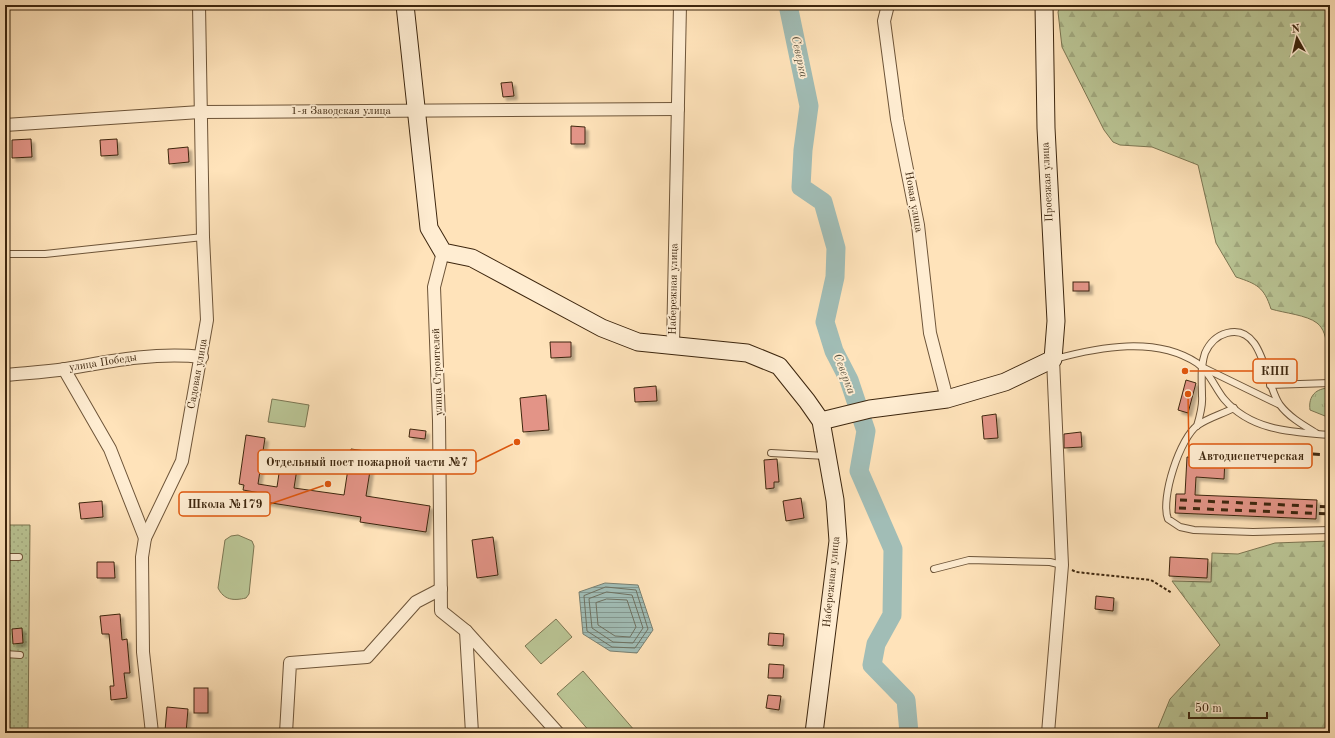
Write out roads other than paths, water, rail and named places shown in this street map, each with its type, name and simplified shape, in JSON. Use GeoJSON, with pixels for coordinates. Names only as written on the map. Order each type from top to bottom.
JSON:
{"type":"FeatureCollection","features":[{"type":"Feature","properties":{"kind":"street","name":"Садовая улица"},"geometry":{"type":"LineString","coordinates":[[152,733],[143,652],[142,557],[145,538],[182,461],[202,357],[207,320],[203,237],[199,5]]}},
{"type":"Feature","properties":{"kind":"street"},"geometry":{"type":"LineString","coordinates":[[405,5],[429,228],[443,252],[472,258],[602,328],[638,342],[674,346]]}},
{"type":"Feature","properties":{"kind":"street","name":"Набережная улица"},"geometry":{"type":"LineString","coordinates":[[680,5],[674,346],[747,353],[779,366],[821,421],[835,500],[838,541],[814,733]]}},
{"type":"Feature","properties":{"kind":"street","name":"Новая улица"},"geometry":{"type":"LineString","coordinates":[[888,5],[884,21],[897,119],[918,225],[930,333],[947,399]]}},
{"type":"Feature","properties":{"kind":"street","name":"Проезжая улица"},"geometry":{"type":"LineString","coordinates":[[1044,5],[1046,128],[1056,321],[1053,359]]}},
{"type":"Feature","properties":{"kind":"street","name":"1-я Заводская улица"},"geometry":{"type":"LineString","coordinates":[[5,125],[200,112],[678,109]]}},
{"type":"Feature","properties":{"kind":"street","name":"улица Строителей"},"geometry":{"type":"LineString","coordinates":[[443,252],[434,287],[439,421],[441,611],[466,631]]}},
{"type":"Feature","properties":{"kind":"street","name":"улица Победы"},"geometry":{"type":"LineString","coordinates":[[5,374],[64,369],[118,358],[177,354],[202,357]]}},
{"type":"Feature","properties":{"kind":"street"},"geometry":{"type":"LineString","coordinates":[[821,421],[870,409],[947,399],[1005,382],[1053,359],[1062,565],[1048,733]]}},
{"type":"Feature","properties":{"kind":"street"},"geometry":{"type":"LineString","coordinates":[[64,369],[110,449],[145,538]]}},
{"type":"Feature","properties":{"kind":"street"},"geometry":{"type":"LineString","coordinates":[[286,733],[290,662],[367,657],[416,602],[441,589]]}},
{"type":"Feature","properties":{"kind":"street"},"geometry":{"type":"LineString","coordinates":[[466,631],[558,733]]}},
{"type":"Feature","properties":{"kind":"street"},"geometry":{"type":"LineString","coordinates":[[466,631],[472,733]]}},
{"type":"Feature","properties":{"kind":"lane"},"geometry":{"type":"LineString","coordinates":[[5,254],[45,254],[203,237]]}},
{"type":"Feature","properties":{"kind":"lane"},"geometry":{"type":"LineString","coordinates":[[1279,404],[1270,385],[1259,351],[1250,340],[1236,332],[1223,334],[1213,341],[1206,352],[1202,367],[1202,404],[1197,426],[1180,451],[1172,474],[1166,501],[1166,514],[1171,522],[1180,527],[1194,530],[1253,532],[1330,530]]}},
{"type":"Feature","properties":{"kind":"lane"},"geometry":{"type":"LineString","coordinates":[[1053,359],[1098,349],[1142,348],[1171,352],[1192,360],[1202,367],[1279,404],[1296,420],[1318,434]]}},
{"type":"Feature","properties":{"kind":"lane"},"geometry":{"type":"LineString","coordinates":[[1202,367],[1219,392],[1234,408],[1256,423],[1272,429],[1330,436]]}},
{"type":"Feature","properties":{"kind":"lane"},"geometry":{"type":"LineString","coordinates":[[1270,385],[1330,383]]}},
{"type":"Feature","properties":{"kind":"lane"},"geometry":{"type":"LineString","coordinates":[[1197,426],[1234,408]]}},
{"type":"Feature","properties":{"kind":"lane"},"geometry":{"type":"LineString","coordinates":[[771,453],[827,456]]}},
{"type":"Feature","properties":{"kind":"lane"},"geometry":{"type":"LineString","coordinates":[[5,557],[19,557]]}},
{"type":"Feature","properties":{"kind":"lane"},"geometry":{"type":"LineString","coordinates":[[934,569],[969,560],[1050,562],[1062,565]]}},
{"type":"Feature","properties":{"kind":"lane"},"geometry":{"type":"LineString","coordinates":[[5,654],[20,655]]}},
{"type":"Feature","properties":{"kind":"lane"},"geometry":{"type":"LineString","coordinates":[[496,664],[508,668]]}},
{"type":"Feature","properties":{"kind":"water"},"geometry":{"type":"Polygon","coordinates":[[[605,583],[638,585],[653,630],[637,653],[610,651],[583,634],[579,592],[605,583]]]}},
{"type":"Feature","properties":{"kind":"waterway","name":"Северка"},"geometry":{"type":"LineString","coordinates":[[788,5],[809,106],[803,150],[801,187],[823,202],[836,248],[835,277],[825,322],[834,351],[849,380],[866,431],[859,471],[893,549],[892,615],[876,644],[872,665],[906,700],[909,733]]}},
{"type":"Feature","properties":{"kind":"railway"},"geometry":{"type":"LineString","coordinates":[[1257,451],[1330,455]]}},
{"type":"Feature","properties":{"kind":"railway"},"geometry":{"type":"LineString","coordinates":[[1180,500],[1330,507]]}},
{"type":"Feature","properties":{"kind":"railway"},"geometry":{"type":"LineString","coordinates":[[1179,508],[1330,514]]}},
{"type":"Feature","properties":{"kind":"place","name":"КПП"},"geometry":{"type":"Point","coordinates":[1185,371]}},
{"type":"Feature","properties":{"kind":"place","name":"Автодиспетчерская"},"geometry":{"type":"Point","coordinates":[1188,394]}},
{"type":"Feature","properties":{"kind":"place","name":"Отдельный пост пожарной части №7"},"geometry":{"type":"Point","coordinates":[517,442]}},
{"type":"Feature","properties":{"kind":"place","name":"Школа №179"},"geometry":{"type":"Point","coordinates":[328,484]}}]}
